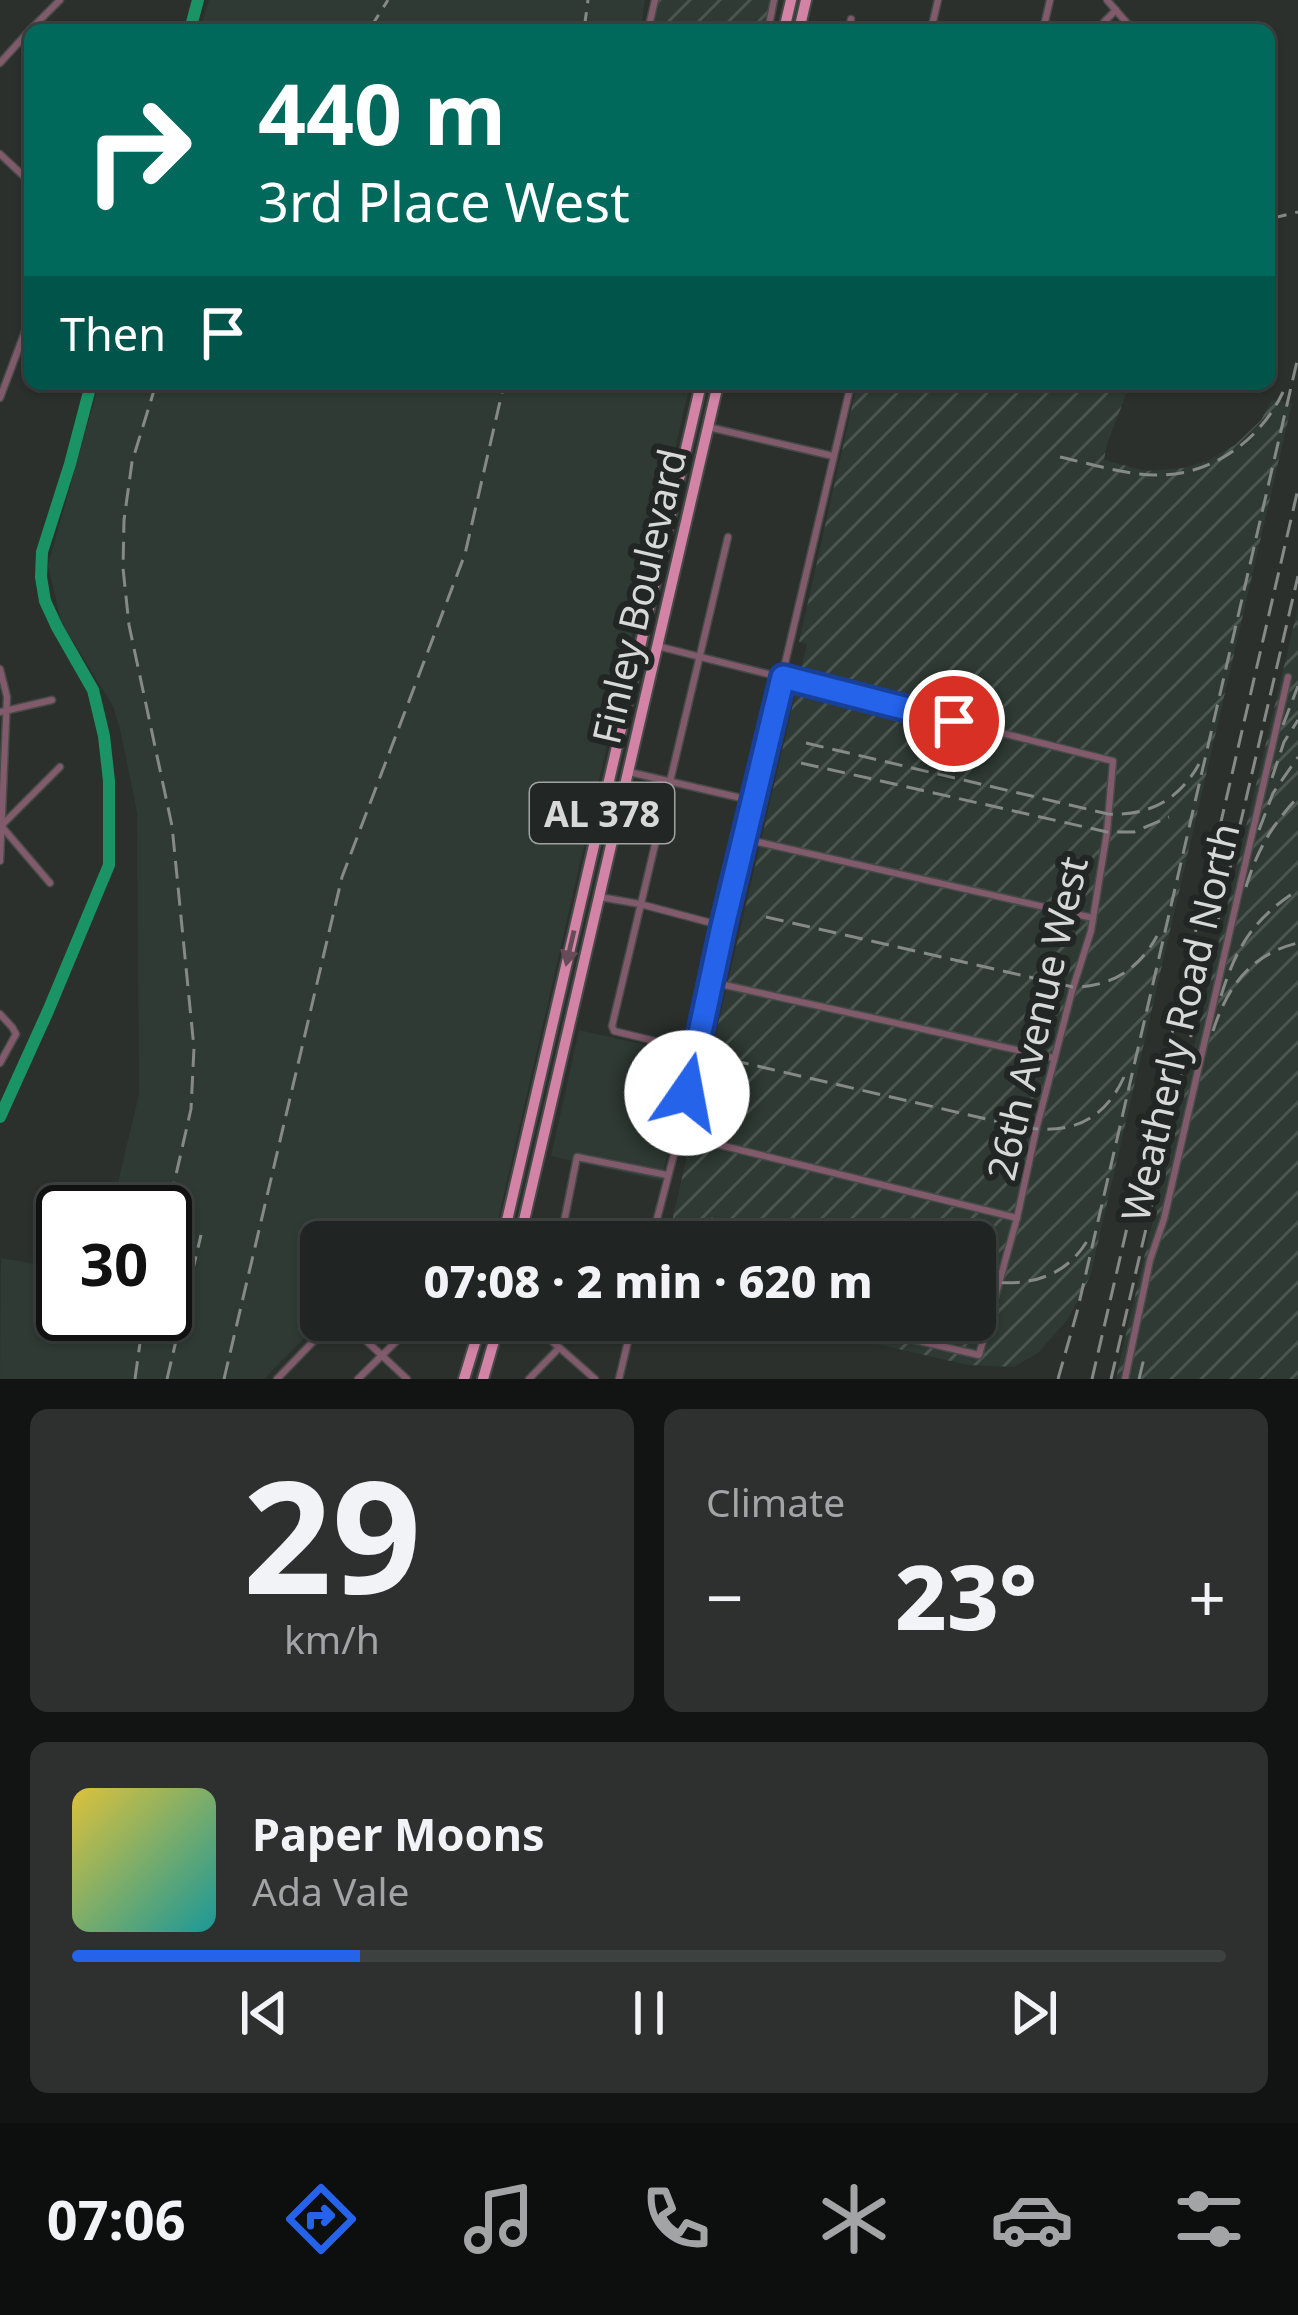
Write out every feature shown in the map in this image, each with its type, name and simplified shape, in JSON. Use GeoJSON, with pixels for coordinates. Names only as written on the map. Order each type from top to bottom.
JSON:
{"type":"FeatureCollection","features":[{"type":"Feature","properties":{"kind":"main road","name":"Finley Boulevard"},"geometry":{"type":"LineString","coordinates":[[507,1221],[700,390]]}},
{"type":"Feature","properties":{"kind":"main road","name":"Finley Boulevard"},"geometry":{"type":"LineString","coordinates":[[524,1221],[717,390]]}},
{"type":"Feature","properties":{"kind":"main road"},"geometry":{"type":"LineString","coordinates":[[692,425],[708,428]]}},
{"type":"Feature","properties":{"kind":"main road"},"geometry":{"type":"LineString","coordinates":[[670,515],[687,515]]}},
{"type":"Feature","properties":{"kind":"main road"},"geometry":{"type":"LineString","coordinates":[[641,642],[657,646]]}},
{"type":"Feature","properties":{"kind":"main road"},"geometry":{"type":"LineString","coordinates":[[612,767],[629,772]]}},
{"type":"Feature","properties":{"kind":"main road"},"geometry":{"type":"LineString","coordinates":[[583,893],[600,897]]}},
{"type":"Feature","properties":{"kind":"main road"},"geometry":{"type":"LineString","coordinates":[[525,1144],[540,1147]]}},
{"type":"Feature","properties":{"kind":"main road"},"geometry":{"type":"LineString","coordinates":[[464,1379],[476,1341]]}},
{"type":"Feature","properties":{"kind":"main road"},"geometry":{"type":"LineString","coordinates":[[482,1379],[494,1341]]}},
{"type":"Feature","properties":{"kind":"street"},"geometry":{"type":"LineString","coordinates":[[36,24],[59,0]]}},
{"type":"Feature","properties":{"kind":"street"},"geometry":{"type":"LineString","coordinates":[[1107,0],[1128,24]]}},
{"type":"Feature","properties":{"kind":"street"},"geometry":{"type":"LineString","coordinates":[[1103,24],[1116,10]]}},
{"type":"Feature","properties":{"kind":"street"},"geometry":{"type":"LineString","coordinates":[[850,24],[851,19]]}},
{"type":"Feature","properties":{"kind":"street"},"geometry":{"type":"LineString","coordinates":[[0,63],[24,37]]}},
{"type":"Feature","properties":{"kind":"street"},"geometry":{"type":"LineString","coordinates":[[0,154],[24,176]]}},
{"type":"Feature","properties":{"kind":"street"},"geometry":{"type":"LineString","coordinates":[[0,398],[24,333]]}},
{"type":"Feature","properties":{"kind":"street"},"geometry":{"type":"LineString","coordinates":[[656,1221],[850,390]]}},
{"type":"Feature","properties":{"kind":"street"},"geometry":{"type":"LineString","coordinates":[[708,428],[834,456]]}},
{"type":"Feature","properties":{"kind":"street"},"geometry":{"type":"LineString","coordinates":[[696,1051],[614,1030],[613,1022],[728,537]]}},
{"type":"Feature","properties":{"kind":"street"},"geometry":{"type":"LineString","coordinates":[[657,646],[783,677]]}},
{"type":"Feature","properties":{"kind":"street"},"geometry":{"type":"LineString","coordinates":[[0,669],[7,698],[0,861]]}},
{"type":"Feature","properties":{"kind":"street","name":"26th Avenue West"},"geometry":{"type":"LineString","coordinates":[[783,677],[1113,761],[1093,918],[996,1294]]}},
{"type":"Feature","properties":{"kind":"street","name":"Weatherly Road North"},"geometry":{"type":"LineString","coordinates":[[1125,1379],[1288,677]]}},
{"type":"Feature","properties":{"kind":"street"},"geometry":{"type":"LineString","coordinates":[[3,711],[52,700]]}},
{"type":"Feature","properties":{"kind":"street"},"geometry":{"type":"LineString","coordinates":[[1,826],[60,766]]}},
{"type":"Feature","properties":{"kind":"street"},"geometry":{"type":"LineString","coordinates":[[629,772],[754,801]]}},
{"type":"Feature","properties":{"kind":"street"},"geometry":{"type":"LineString","coordinates":[[1,826],[50,883]]}},
{"type":"Feature","properties":{"kind":"street"},"geometry":{"type":"LineString","coordinates":[[746,839],[1093,918]]}},
{"type":"Feature","properties":{"kind":"street"},"geometry":{"type":"LineString","coordinates":[[600,897],[723,926]]}},
{"type":"Feature","properties":{"kind":"street"},"geometry":{"type":"LineString","coordinates":[[711,982],[1054,1059]]}},
{"type":"Feature","properties":{"kind":"street"},"geometry":{"type":"LineString","coordinates":[[0,1014],[16,1038],[0,1063]]}},
{"type":"Feature","properties":{"kind":"street"},"geometry":{"type":"LineString","coordinates":[[679,1135],[1017,1218]]}},
{"type":"Feature","properties":{"kind":"street"},"geometry":{"type":"LineString","coordinates":[[564,1221],[578,1157],[667,1175]]}},
{"type":"Feature","properties":{"kind":"street"},"geometry":{"type":"LineString","coordinates":[[277,1379],[314,1341]]}},
{"type":"Feature","properties":{"kind":"street"},"geometry":{"type":"LineString","coordinates":[[367,1341],[406,1379]]}},
{"type":"Feature","properties":{"kind":"street"},"geometry":{"type":"LineString","coordinates":[[358,1379],[398,1341]]}},
{"type":"Feature","properties":{"kind":"street"},"geometry":{"type":"LineString","coordinates":[[551,1341],[595,1379]]}},
{"type":"Feature","properties":{"kind":"street"},"geometry":{"type":"LineString","coordinates":[[619,1379],[628,1341]]}},
{"type":"Feature","properties":{"kind":"street","name":"26th Avenue West"},"geometry":{"type":"LineString","coordinates":[[919,1341],[979,1355],[983,1341]]}},
{"type":"Feature","properties":{"kind":"street"},"geometry":{"type":"LineString","coordinates":[[529,1379],[559,1348]]}},
{"type":"Feature","properties":{"kind":"shaded area"},"geometry":{"type":"Polygon","coordinates":[[[209,0],[645,0],[642,24],[202,24],[209,0]]]}},
{"type":"Feature","properties":{"kind":"shaded area"},"geometry":{"type":"Polygon","coordinates":[[[652,0],[776,0],[771,24],[646,24],[652,0]]]}},
{"type":"Feature","properties":{"kind":"shaded area"},"geometry":{"type":"Polygon","coordinates":[[[97,390],[689,390],[498,1221],[300,1221],[301,1341],[264,1379],[0,1379],[1,1258],[36,1264],[36,1341],[192,1341],[192,1185],[117,1185],[139,1094],[137,812],[113,706],[61,622],[48,565],[97,390]]]}},
{"type":"Feature","properties":{"kind":"shaded area"},"geometry":{"type":"Polygon","coordinates":[[[856,390],[1128,390],[1104,460],[1146,471],[1207,461],[1235,445],[1261,420],[1272,400],[1292,403],[1090,1277],[1068,1319],[1038,1353],[1014,1367],[968,1365],[864,1341],[996,1341],[996,1221],[672,1221],[807,644],[799,642],[856,390]]]}},
{"type":"Feature","properties":{"kind":"shaded area"},"geometry":{"type":"Polygon","coordinates":[[[1298,607],[1298,1379],[1116,1379],[1127,1330],[1298,607]]]}},
{"type":"Feature","properties":{"kind":"shaded area"},"geometry":{"type":"Polygon","coordinates":[[[579,1030],[690,1055],[661,1181],[551,1156],[579,1030]]]}},
{"type":"Feature","properties":{"kind":"waterway"},"geometry":{"type":"LineString","coordinates":[[192,24],[198,0]]}},
{"type":"Feature","properties":{"kind":"waterway"},"geometry":{"type":"LineString","coordinates":[[0,1117],[109,865],[104,736],[93,690],[45,601],[41,577],[42,552],[89,390]]}},
{"type":"Feature","properties":{"kind":"railway"},"geometry":{"type":"LineString","coordinates":[[373,24],[388,0]]}},
{"type":"Feature","properties":{"kind":"railway"},"geometry":{"type":"LineString","coordinates":[[585,24],[588,0]]}},
{"type":"Feature","properties":{"kind":"railway"},"geometry":{"type":"LineString","coordinates":[[1275,218],[1298,212]]}},
{"type":"Feature","properties":{"kind":"railway"},"geometry":{"type":"LineString","coordinates":[[1058,1379],[1298,357]]}},
{"type":"Feature","properties":{"kind":"railway"},"geometry":{"type":"LineString","coordinates":[[154,390],[132,462],[123,568],[129,625],[172,826],[194,1048],[191,1109],[174,1185]]}},
{"type":"Feature","properties":{"kind":"railway"},"geometry":{"type":"LineString","coordinates":[[224,1379],[342,877],[465,554],[503,390]]}},
{"type":"Feature","properties":{"kind":"railway"},"geometry":{"type":"LineString","coordinates":[[1060,457],[1142,474],[1195,470],[1247,440],[1283,392]]}},
{"type":"Feature","properties":{"kind":"railway"},"geometry":{"type":"LineString","coordinates":[[1092,1379],[1298,489]]}},
{"type":"Feature","properties":{"kind":"railway"},"geometry":{"type":"LineString","coordinates":[[1111,1379],[1298,576]]}},
{"type":"Feature","properties":{"kind":"railway"},"geometry":{"type":"LineString","coordinates":[[1283,725],[1298,686]]}},
{"type":"Feature","properties":{"kind":"railway"},"geometry":{"type":"LineString","coordinates":[[1272,778],[1284,742],[1298,720]]}},
{"type":"Feature","properties":{"kind":"railway"},"geometry":{"type":"LineString","coordinates":[[806,743],[1108,814],[1137,812],[1161,803],[1182,787],[1199,764]]}},
{"type":"Feature","properties":{"kind":"railway"},"geometry":{"type":"LineString","coordinates":[[1259,830],[1273,793],[1298,757]]}},
{"type":"Feature","properties":{"kind":"railway"},"geometry":{"type":"LineString","coordinates":[[801,763],[1107,832],[1134,832],[1169,817]]}},
{"type":"Feature","properties":{"kind":"railway"},"geometry":{"type":"LineString","coordinates":[[1246,887],[1266,839],[1298,797]]}},
{"type":"Feature","properties":{"kind":"railway"},"geometry":{"type":"LineString","coordinates":[[1221,996],[1249,935],[1298,890]]}},
{"type":"Feature","properties":{"kind":"railway"},"geometry":{"type":"LineString","coordinates":[[766,917],[1073,987],[1100,984],[1122,974],[1142,958],[1157,936]]}},
{"type":"Feature","properties":{"kind":"railway"},"geometry":{"type":"LineString","coordinates":[[1213,1031],[1243,975],[1267,955],[1298,943]]}},
{"type":"Feature","properties":{"kind":"railway"},"geometry":{"type":"LineString","coordinates":[[731,1060],[1038,1129],[1069,1127],[1095,1115],[1124,1077]]}},
{"type":"Feature","properties":{"kind":"railway"},"geometry":{"type":"LineString","coordinates":[[711,1219],[720,1221]]}},
{"type":"Feature","properties":{"kind":"railway"},"geometry":{"type":"LineString","coordinates":[[167,1379],[201,1235]]}},
{"type":"Feature","properties":{"kind":"railway"},"geometry":{"type":"LineString","coordinates":[[996,1282],[1025,1282],[1055,1272],[1090,1236]]}},
{"type":"Feature","properties":{"kind":"railway"},"geometry":{"type":"LineString","coordinates":[[135,1379],[140,1341]]}},
{"type":"Feature","properties":{"kind":"railway"},"geometry":{"type":"LineString","coordinates":[[1139,1379],[1145,1354]]}},
{"type":"Feature","properties":{"kind":"route"},"geometry":{"type":"LineString","coordinates":[[687,1093],[783,677],[954,721]]}}]}
